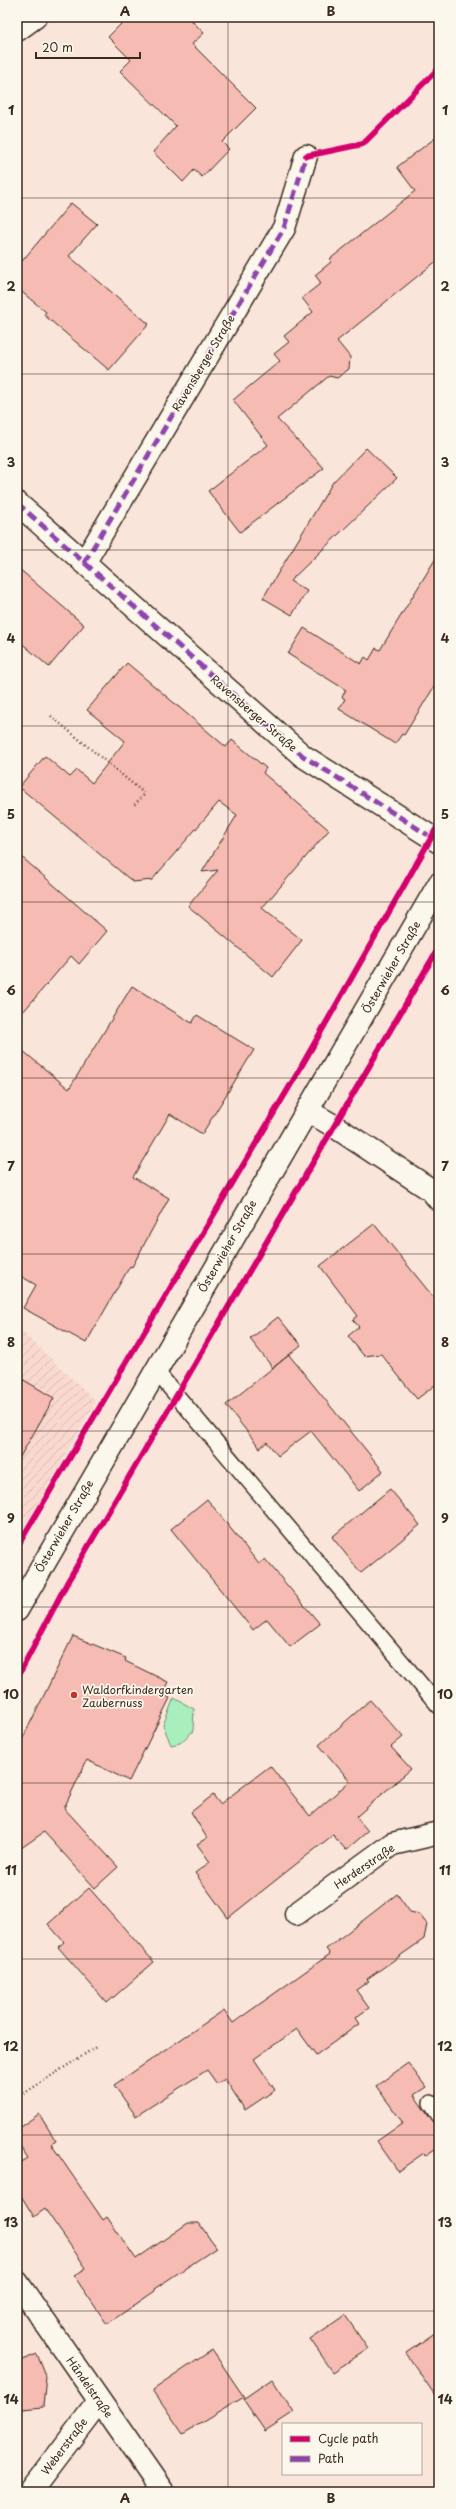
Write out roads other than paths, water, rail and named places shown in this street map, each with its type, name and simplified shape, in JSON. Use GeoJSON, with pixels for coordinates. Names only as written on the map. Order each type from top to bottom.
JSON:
{"type":"FeatureCollection","features":[{"type":"Feature","properties":{"kind":"street"},"geometry":{"type":"LineString","coordinates":[[17,30],[35,17]]}},
{"type":"Feature","properties":{"kind":"street","name":"Ravensberger Straße"},"geometry":{"type":"LineString","coordinates":[[84,563],[284,228],[306,156]]}},
{"type":"Feature","properties":{"kind":"street","name":"Ravensberger Straße"},"geometry":{"type":"LineString","coordinates":[[17,503],[303,756],[439,842]]}},
{"type":"Feature","properties":{"kind":"street","name":"Österwieher Straße"},"geometry":{"type":"LineString","coordinates":[[20,1595],[156,1371],[242,1220],[308,1111],[439,884]]}},
{"type":"Feature","properties":{"kind":"street"},"geometry":{"type":"LineString","coordinates":[[308,1111],[334,1126],[431,1190],[439,1200]]}},
{"type":"Feature","properties":{"kind":"street","name":"Herderstraße"},"geometry":{"type":"LineString","coordinates":[[296,1914],[392,1844],[439,1833]]}},
{"type":"Feature","properties":{"kind":"street","name":"Händelstraße"},"geometry":{"type":"LineString","coordinates":[[17,2282],[162,2492]]}},
{"type":"Feature","properties":{"kind":"street","name":"Weberstraße"},"geometry":{"type":"LineString","coordinates":[[30,2492],[99,2401]]}},
{"type":"Feature","properties":{"kind":"lane"},"geometry":{"type":"LineString","coordinates":[[156,1371],[439,1706]]}},
{"type":"Feature","properties":{"kind":"place","name":"Waldorfkindergarten Zaubernuss"},"geometry":{"type":"Point","coordinates":[74,1695]}}]}
